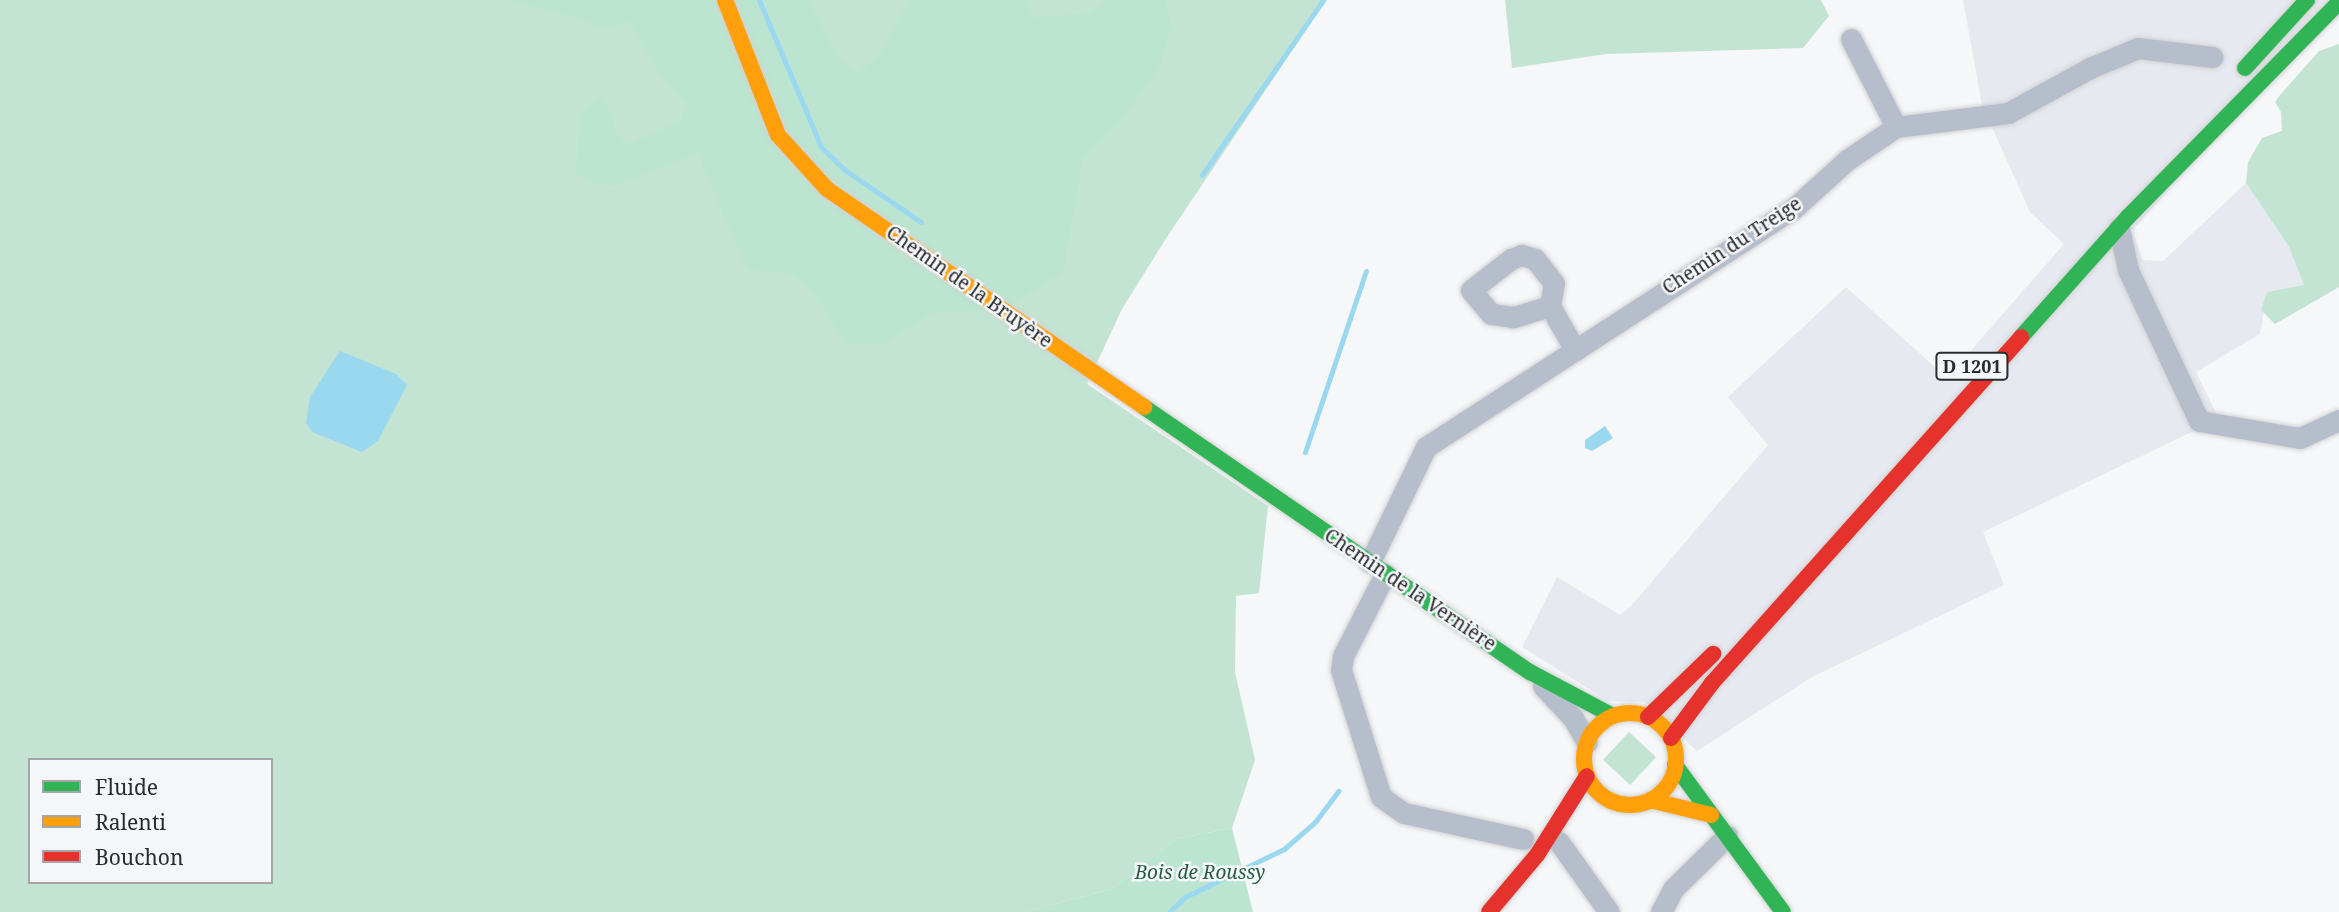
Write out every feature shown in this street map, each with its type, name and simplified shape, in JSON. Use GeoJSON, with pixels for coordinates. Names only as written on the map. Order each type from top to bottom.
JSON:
{"type":"FeatureCollection","features":[{"type":"Feature","properties":{"kind":"main road","name":"Chemin de la Bruyère"},"geometry":{"type":"LineString","coordinates":[[725,0],[778,135],[827,189],[1291,509]]}},
{"type":"Feature","properties":{"kind":"main road"},"geometry":{"type":"LineString","coordinates":[[2231,84],[2307,0]]}},
{"type":"Feature","properties":{"kind":"main road","name":"D 1201"},"geometry":{"type":"LineString","coordinates":[[1671,738],[1712,683],[2094,255],[2339,2]]}},
{"type":"Feature","properties":{"kind":"main road","name":"D 1201"},"geometry":{"type":"LineString","coordinates":[[1836,517],[2188,131]]}},
{"type":"Feature","properties":{"kind":"main road","name":"Chemin de la Vernière"},"geometry":{"type":"LineString","coordinates":[[1291,509],[1530,672],[1613,716]]}},
{"type":"Feature","properties":{"kind":"main road"},"geometry":{"type":"LineString","coordinates":[[1648,717],[1725,641]]}},
{"type":"Feature","properties":{"kind":"main road"},"geometry":{"type":"LineString","coordinates":[[1489,912],[1537,855],[1587,776],[1587,742],[1595,728],[1613,716],[1634,713],[1648,717],[1671,738],[1675,765],[1671,780],[1650,800]]}},
{"type":"Feature","properties":{"kind":"main road"},"geometry":{"type":"LineString","coordinates":[[1675,765],[1783,912]]}},
{"type":"Feature","properties":{"kind":"main road"},"geometry":{"type":"LineString","coordinates":[[1587,776],[1612,801],[1624,804],[1650,800],[1672,802],[1711,815]]}},
{"type":"Feature","properties":{"kind":"main road"},"geometry":{"type":"LineString","coordinates":[[1595,814],[1612,801]]}},
{"type":"Feature","properties":{"kind":"main road"},"geometry":{"type":"LineString","coordinates":[[1537,855],[1578,827]]}},
{"type":"Feature","properties":{"kind":"street"},"geometry":{"type":"LineString","coordinates":[[1851,39],[1896,127]]}},
{"type":"Feature","properties":{"kind":"street","name":"Chemin du Treige"},"geometry":{"type":"LineString","coordinates":[[1377,568],[1426,447],[1793,209],[1847,160],[1896,127],[2008,113],[2090,68],[2138,48],[2211,57]]}},
{"type":"Feature","properties":{"kind":"street"},"geometry":{"type":"LineString","coordinates":[[2119,228],[2128,270],[2199,421],[2300,438],[2339,420]]}},
{"type":"Feature","properties":{"kind":"street"},"geometry":{"type":"LineString","coordinates":[[2094,255],[2128,270]]}},
{"type":"Feature","properties":{"kind":"street"},"geometry":{"type":"LineString","coordinates":[[1550,306],[1576,350]]}},
{"type":"Feature","properties":{"kind":"street"},"geometry":{"type":"LineString","coordinates":[[1377,568],[1343,656],[1341,670],[1381,797],[1404,813],[1523,839]]}},
{"type":"Feature","properties":{"kind":"street","name":"Chemin de la Vernière"},"geometry":{"type":"LineString","coordinates":[[1530,672],[1573,718],[1587,742]]}},
{"type":"Feature","properties":{"kind":"street"},"geometry":{"type":"LineString","coordinates":[[1661,912],[1673,889],[1727,836]]}},
{"type":"Feature","properties":{"kind":"street"},"geometry":{"type":"LineString","coordinates":[[1559,842],[1609,912]]}},
{"type":"Feature","properties":{"kind":"shaded area"},"geometry":{"type":"Polygon","coordinates":[[[1963,0],[2339,0],[2132,231],[2143,260],[2163,261],[2246,183],[2289,247],[2305,286],[2267,292],[2260,334],[2196,372],[2219,419],[1983,532],[2004,585],[1812,677],[1697,751],[1644,702],[1608,701],[1522,647],[1557,577],[1620,615],[1631,606],[1768,445],[1728,397],[1846,287],[1947,378],[2064,244],[2030,212],[1982,105],[1963,0]]]}},
{"type":"Feature","properties":{"kind":"green space"},"geometry":{"type":"Polygon","coordinates":[[[0,0],[1326,0],[1165,240],[1122,309],[1087,384],[1268,506],[1259,593],[1236,596],[1235,672],[1255,760],[1232,828],[1176,839],[1112,889],[1026,912],[0,912],[0,0]]]}},
{"type":"Feature","properties":{"kind":"green space"},"geometry":{"type":"Polygon","coordinates":[[[505,0],[809,0],[836,54],[857,74],[879,55],[910,0],[1030,0],[1028,8],[1034,18],[1088,13],[1109,0],[1165,0],[1172,25],[1160,66],[1124,117],[1083,159],[1063,272],[1004,310],[932,313],[883,344],[846,344],[815,294],[792,274],[747,269],[697,153],[615,186],[596,184],[576,174],[581,112],[598,97],[610,110],[615,132],[629,145],[681,120],[686,104],[662,77],[629,21],[607,30],[576,17],[505,0]]]}},
{"type":"Feature","properties":{"kind":"green space"},"geometry":{"type":"Polygon","coordinates":[[[1505,0],[1821,0],[1829,16],[1803,48],[1606,54],[1512,68],[1505,0]]]}},
{"type":"Feature","properties":{"kind":"green space"},"geometry":{"type":"Polygon","coordinates":[[[2339,44],[2339,287],[2275,324],[2261,310],[2267,292],[2304,285],[2289,247],[2246,183],[2248,162],[2262,138],[2282,131],[2281,112],[2275,102],[2280,95],[2319,51],[2339,44]]]}},
{"type":"Feature","properties":{"kind":"green space"},"geometry":{"type":"Polygon","coordinates":[[[1629,732],[1656,757],[1630,785],[1603,760],[1629,732]]]}},
{"type":"Feature","properties":{"kind":"green space","name":"Bois de Roussy"},"geometry":{"type":"Polygon","coordinates":[[[1232,828],[1253,912],[1026,912],[1112,889],[1176,839],[1232,828]]]}},
{"type":"Feature","properties":{"kind":"water"},"geometry":{"type":"Polygon","coordinates":[[[340,351],[396,374],[407,385],[378,441],[362,452],[312,432],[306,423],[310,397],[340,351]]]}},
{"type":"Feature","properties":{"kind":"water"},"geometry":{"type":"Polygon","coordinates":[[[1605,426],[1613,438],[1592,451],[1585,448],[1585,440],[1605,426]]]}},
{"type":"Feature","properties":{"kind":"waterway"},"geometry":{"type":"LineString","coordinates":[[759,0],[821,147],[845,170],[921,222]]}},
{"type":"Feature","properties":{"kind":"waterway"},"geometry":{"type":"LineString","coordinates":[[1202,175],[1323,0]]}},
{"type":"Feature","properties":{"kind":"waterway"},"geometry":{"type":"LineString","coordinates":[[1305,452],[1366,271]]}},
{"type":"Feature","properties":{"kind":"waterway"},"geometry":{"type":"LineString","coordinates":[[1169,912],[1185,897],[1284,849],[1315,822],[1338,791]]}},
{"type":"Feature","properties":{"kind":"traffic: fast"},"geometry":{"type":"LineString","coordinates":[[2245,68],[2307,0]]}},
{"type":"Feature","properties":{"kind":"traffic: fast"},"geometry":{"type":"LineString","coordinates":[[2021,337],[2128,217],[2339,2]]}},
{"type":"Feature","properties":{"kind":"traffic: fast"},"geometry":{"type":"LineString","coordinates":[[1144,407],[1530,672],[1613,716]]}},
{"type":"Feature","properties":{"kind":"traffic: fast"},"geometry":{"type":"LineString","coordinates":[[1675,765],[1783,912]]}},
{"type":"Feature","properties":{"kind":"traffic: slow"},"geometry":{"type":"LineString","coordinates":[[725,0],[778,135],[827,189],[1144,407]]}},
{"type":"Feature","properties":{"kind":"traffic: slow"},"geometry":{"type":"LineString","coordinates":[[1630,713],[1647,717],[1662,727],[1672,742],[1676,759],[1672,776],[1662,791],[1647,801],[1630,805],[1613,801],[1598,791],[1588,776],[1584,759],[1588,742],[1598,727],[1613,717],[1630,713]]}},
{"type":"Feature","properties":{"kind":"traffic: slow"},"geometry":{"type":"LineString","coordinates":[[1650,800],[1711,815]]}},
{"type":"Feature","properties":{"kind":"traffic: jam"},"geometry":{"type":"LineString","coordinates":[[1671,738],[1712,683],[2021,337]]}},
{"type":"Feature","properties":{"kind":"traffic: jam"},"geometry":{"type":"LineString","coordinates":[[1648,717],[1713,654]]}},
{"type":"Feature","properties":{"kind":"traffic: jam"},"geometry":{"type":"LineString","coordinates":[[1489,912],[1537,855],[1587,776]]}}]}
